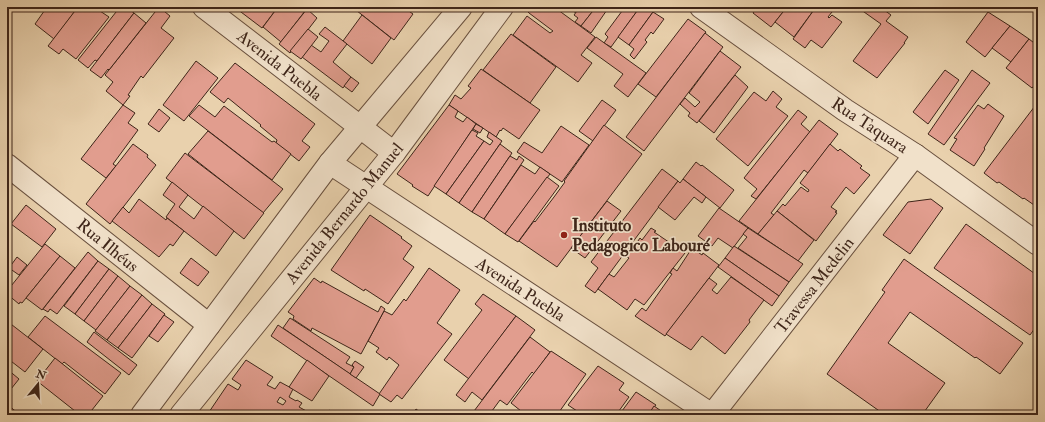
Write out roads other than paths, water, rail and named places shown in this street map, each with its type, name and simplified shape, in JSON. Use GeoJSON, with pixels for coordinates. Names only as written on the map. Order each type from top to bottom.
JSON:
{"type":"FeatureCollection","features":[{"type":"Feature","properties":{"kind":"street","name":"Avenida Puebla"},"geometry":{"type":"LineString","coordinates":[[204,7],[394,153]]}},
{"type":"Feature","properties":{"kind":"street"},"geometry":{"type":"LineString","coordinates":[[148,413],[209,325],[330,163],[461,7]]}},
{"type":"Feature","properties":{"kind":"street","name":"Avenida Bernardo Manuel"},"geometry":{"type":"LineString","coordinates":[[181,415],[394,153],[502,7]]}},
{"type":"Feature","properties":{"kind":"street","name":"Rua Taquara"},"geometry":{"type":"LineString","coordinates":[[701,7],[845,110],[915,155],[1038,244]]}},
{"type":"Feature","properties":{"kind":"street","name":"Travessa Medelin"},"geometry":{"type":"LineString","coordinates":[[712,415],[915,155]]}},
{"type":"Feature","properties":{"kind":"street","name":"Avenida Puebla"},"geometry":{"type":"LineString","coordinates":[[330,163],[712,415]]}},
{"type":"Feature","properties":{"kind":"street","name":"Rua Ilhéus"},"geometry":{"type":"LineString","coordinates":[[9,174],[209,325]]}},
{"type":"Feature","properties":{"kind":"place","name":"Instituto Pedagogico Labouré"},"geometry":{"type":"Point","coordinates":[564,235]}}]}
